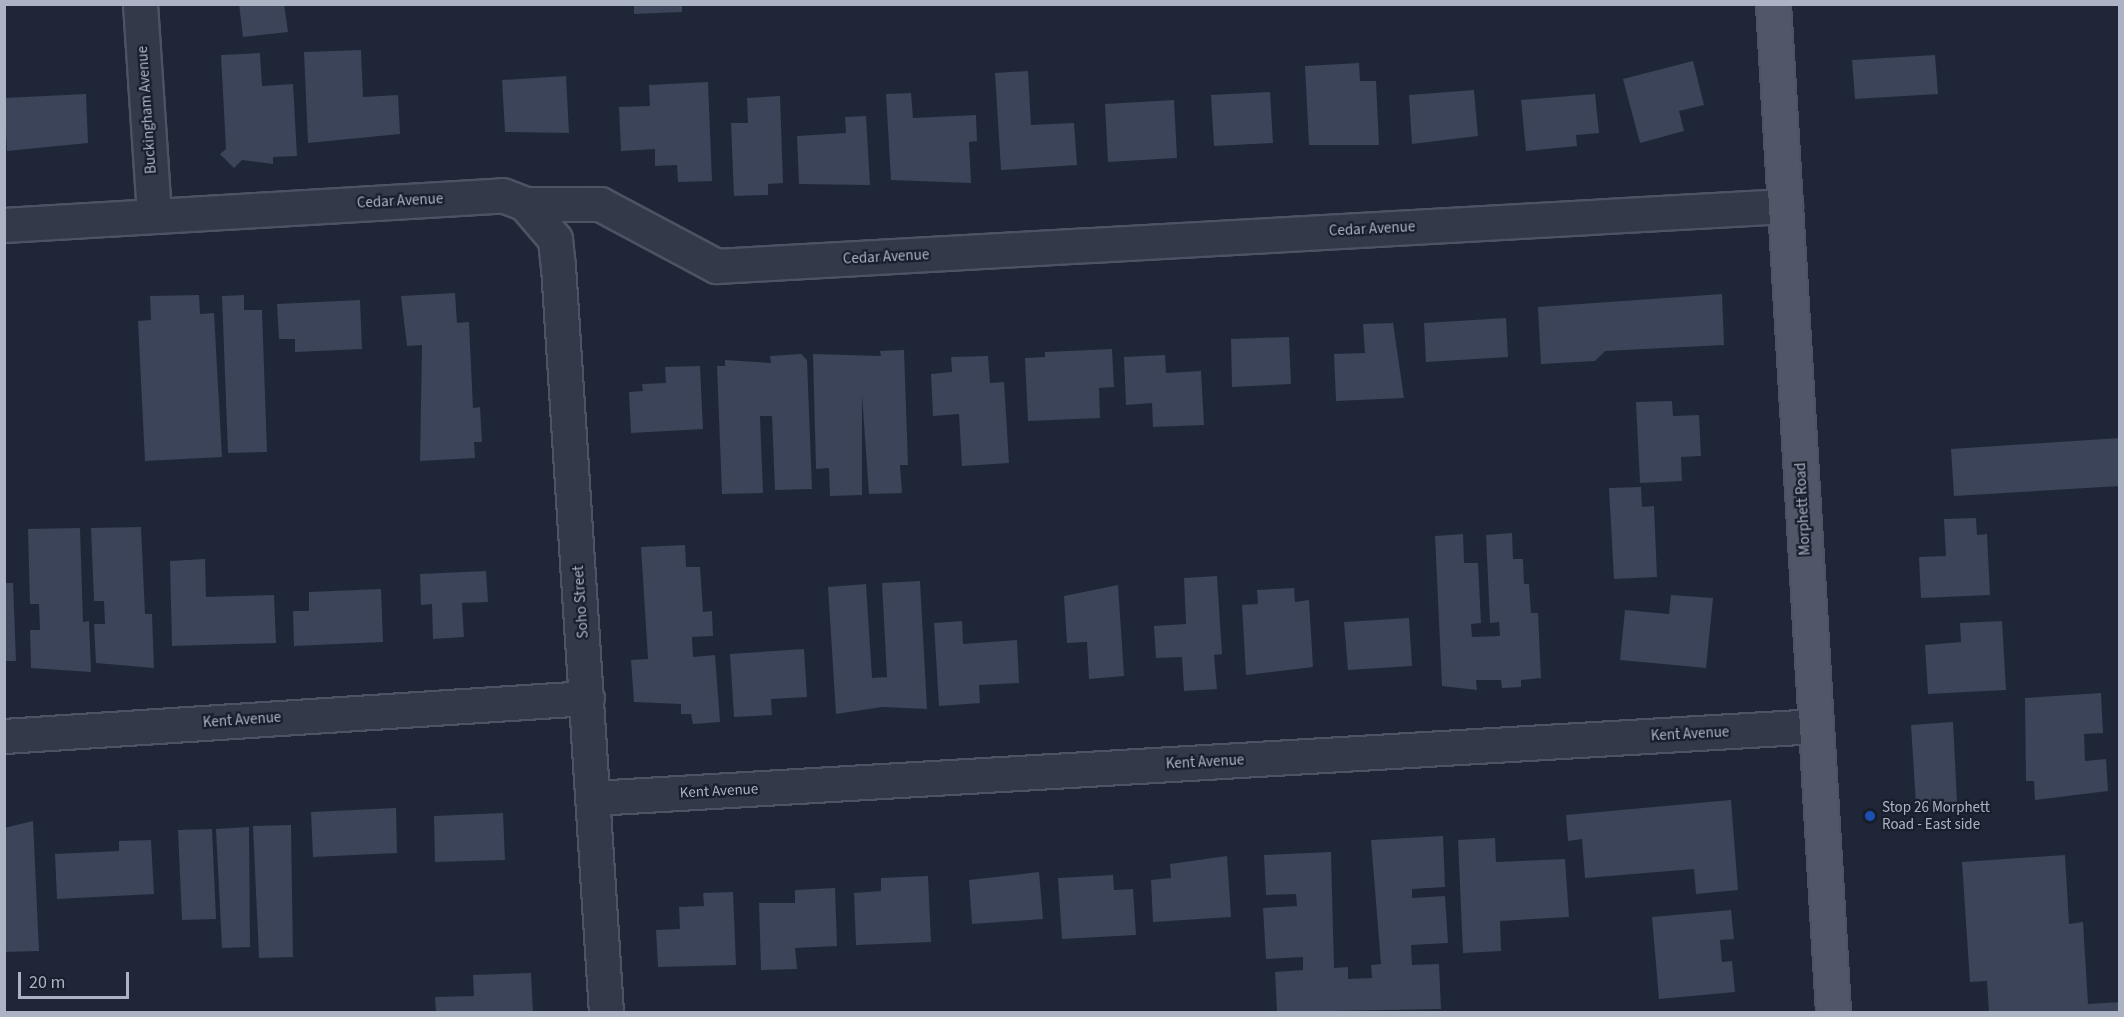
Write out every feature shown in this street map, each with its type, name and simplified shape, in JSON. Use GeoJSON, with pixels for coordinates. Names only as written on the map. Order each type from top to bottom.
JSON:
{"type":"FeatureCollection","features":[{"type":"Feature","properties":{"kind":"main road","name":"Morphett Road"},"geometry":{"type":"LineString","coordinates":[[1773,4],[1833,1012]]}},
{"type":"Feature","properties":{"kind":"street","name":"Buckingham Avenue"},"geometry":{"type":"LineString","coordinates":[[140,4],[154,216]]}},
{"type":"Feature","properties":{"kind":"street","name":"Cedar Avenue"},"geometry":{"type":"LineString","coordinates":[[4,225],[502,195],[525,204],[600,204],[716,266],[1785,206]]}},
{"type":"Feature","properties":{"kind":"street","name":"Soho Street"},"geometry":{"type":"LineString","coordinates":[[525,204],[555,238],[558,266],[606,1012]]}},
{"type":"Feature","properties":{"kind":"street","name":"Kent Avenue"},"geometry":{"type":"LineString","coordinates":[[4,736],[587,698]]}},
{"type":"Feature","properties":{"kind":"street","name":"Kent Avenue"},"geometry":{"type":"LineString","coordinates":[[594,798],[1815,726]]}},
{"type":"Feature","properties":{"kind":"building"},"geometry":{"type":"Polygon","coordinates":[[[239,4],[284,4],[288,32],[243,37],[239,4]]]}},
{"type":"Feature","properties":{"kind":"building"},"geometry":{"type":"Polygon","coordinates":[[[634,4],[682,4],[682,12],[634,14],[634,4]]]}},
{"type":"Feature","properties":{"kind":"building"},"geometry":{"type":"Polygon","coordinates":[[[361,50],[363,97],[398,95],[400,134],[308,143],[304,52],[361,50]]]}},
{"type":"Feature","properties":{"kind":"building"},"geometry":{"type":"Polygon","coordinates":[[[260,53],[262,86],[293,84],[297,156],[273,157],[273,164],[242,160],[234,168],[220,154],[226,149],[221,55],[260,53]]]}},
{"type":"Feature","properties":{"kind":"building"},"geometry":{"type":"Polygon","coordinates":[[[1935,55],[1938,94],[1855,99],[1852,60],[1935,55]]]}},
{"type":"Feature","properties":{"kind":"building"},"geometry":{"type":"Polygon","coordinates":[[[1693,61],[1704,105],[1679,111],[1684,131],[1640,143],[1623,79],[1693,61]]]}},
{"type":"Feature","properties":{"kind":"building"},"geometry":{"type":"Polygon","coordinates":[[[1359,63],[1360,81],[1376,81],[1379,145],[1309,145],[1305,66],[1359,63]]]}},
{"type":"Feature","properties":{"kind":"building"},"geometry":{"type":"Polygon","coordinates":[[[1028,71],[1031,125],[1074,123],[1077,165],[1001,170],[995,73],[1028,71]]]}},
{"type":"Feature","properties":{"kind":"building"},"geometry":{"type":"Polygon","coordinates":[[[566,76],[569,133],[505,132],[502,80],[566,76]]]}},
{"type":"Feature","properties":{"kind":"building"},"geometry":{"type":"Polygon","coordinates":[[[708,82],[712,181],[678,182],[677,165],[655,166],[655,149],[621,151],[619,107],[650,106],[649,85],[708,82]]]}},
{"type":"Feature","properties":{"kind":"building"},"geometry":{"type":"Polygon","coordinates":[[[1474,90],[1478,136],[1412,144],[1409,95],[1474,90]]]}},
{"type":"Feature","properties":{"kind":"building"},"geometry":{"type":"Polygon","coordinates":[[[1270,92],[1273,143],[1214,146],[1211,95],[1270,92]]]}},
{"type":"Feature","properties":{"kind":"building"},"geometry":{"type":"Polygon","coordinates":[[[911,93],[913,118],[976,115],[977,141],[969,142],[971,183],[891,180],[886,94],[911,93]]]}},
{"type":"Feature","properties":{"kind":"building"},"geometry":{"type":"Polygon","coordinates":[[[86,94],[88,143],[7,151],[4,98],[86,94]]]}},
{"type":"Feature","properties":{"kind":"building"},"geometry":{"type":"Polygon","coordinates":[[[1595,94],[1599,133],[1576,135],[1577,146],[1526,151],[1521,100],[1595,94]]]}},
{"type":"Feature","properties":{"kind":"building"},"geometry":{"type":"Polygon","coordinates":[[[780,96],[783,183],[768,184],[768,195],[734,196],[731,123],[748,123],[747,98],[780,96]]]}},
{"type":"Feature","properties":{"kind":"building"},"geometry":{"type":"Polygon","coordinates":[[[1174,100],[1177,158],[1108,162],[1105,104],[1174,100]]]}},
{"type":"Feature","properties":{"kind":"building"},"geometry":{"type":"Polygon","coordinates":[[[866,116],[870,185],[799,184],[797,136],[846,133],[845,117],[866,116]]]}},
{"type":"Feature","properties":{"kind":"building"},"geometry":{"type":"Polygon","coordinates":[[[455,293],[457,323],[469,322],[473,408],[480,407],[482,442],[474,442],[475,458],[420,461],[422,345],[407,346],[401,296],[455,293]]]}},
{"type":"Feature","properties":{"kind":"building"},"geometry":{"type":"Polygon","coordinates":[[[1722,294],[1724,345],[1605,351],[1595,361],[1541,364],[1538,307],[1722,294]]]}},
{"type":"Feature","properties":{"kind":"building"},"geometry":{"type":"Polygon","coordinates":[[[199,295],[200,314],[214,313],[222,457],[145,461],[138,321],[151,320],[150,296],[199,295]]]}},
{"type":"Feature","properties":{"kind":"building"},"geometry":{"type":"Polygon","coordinates":[[[244,295],[244,310],[262,310],[267,452],[228,453],[222,296],[244,295]]]}},
{"type":"Feature","properties":{"kind":"building"},"geometry":{"type":"Polygon","coordinates":[[[360,300],[362,349],[295,352],[295,339],[279,339],[277,304],[360,300]]]}},
{"type":"Feature","properties":{"kind":"building"},"geometry":{"type":"Polygon","coordinates":[[[1506,318],[1508,357],[1426,362],[1424,323],[1506,318]]]}},
{"type":"Feature","properties":{"kind":"building"},"geometry":{"type":"Polygon","coordinates":[[[1393,323],[1404,398],[1336,401],[1334,354],[1365,353],[1363,324],[1393,323]]]}},
{"type":"Feature","properties":{"kind":"building"},"geometry":{"type":"Polygon","coordinates":[[[1289,337],[1291,384],[1232,387],[1231,339],[1289,337]]]}},
{"type":"Feature","properties":{"kind":"building"},"geometry":{"type":"Polygon","coordinates":[[[1112,349],[1114,387],[1099,388],[1100,418],[1028,421],[1025,358],[1045,357],[1045,352],[1112,349]]]}},
{"type":"Feature","properties":{"kind":"building"},"geometry":{"type":"Polygon","coordinates":[[[904,350],[908,465],[900,465],[902,493],[869,494],[862,395],[862,495],[830,496],[829,468],[816,469],[813,354],[881,356],[880,351],[904,350]]]}},
{"type":"Feature","properties":{"kind":"building"},"geometry":{"type":"Polygon","coordinates":[[[801,354],[807,360],[812,489],[775,490],[772,416],[760,416],[763,493],[722,494],[717,366],[725,366],[725,360],[771,363],[770,356],[801,354]]]}},
{"type":"Feature","properties":{"kind":"building"},"geometry":{"type":"Polygon","coordinates":[[[1165,355],[1166,373],[1201,371],[1204,425],[1153,427],[1152,403],[1126,405],[1124,357],[1165,355]]]}},
{"type":"Feature","properties":{"kind":"building"},"geometry":{"type":"Polygon","coordinates":[[[988,356],[990,383],[1004,382],[1009,463],[962,466],[959,414],[933,416],[931,374],[952,372],[951,357],[988,356]]]}},
{"type":"Feature","properties":{"kind":"building"},"geometry":{"type":"Polygon","coordinates":[[[700,366],[703,429],[631,433],[629,392],[643,391],[642,384],[666,383],[665,367],[700,366]]]}},
{"type":"Feature","properties":{"kind":"building"},"geometry":{"type":"Polygon","coordinates":[[[1672,401],[1673,416],[1699,415],[1701,456],[1681,457],[1682,481],[1640,483],[1636,402],[1672,401]]]}},
{"type":"Feature","properties":{"kind":"building"},"geometry":{"type":"Polygon","coordinates":[[[2120,438],[2120,486],[1954,496],[1951,449],[2120,438]]]}},
{"type":"Feature","properties":{"kind":"building"},"geometry":{"type":"Polygon","coordinates":[[[1641,487],[1642,507],[1654,506],[1657,577],[1614,579],[1609,488],[1641,487]]]}},
{"type":"Feature","properties":{"kind":"building"},"geometry":{"type":"Polygon","coordinates":[[[1976,518],[1977,535],[1987,534],[1990,595],[1921,598],[1919,557],[1946,556],[1944,519],[1976,518]]]}},
{"type":"Feature","properties":{"kind":"building"},"geometry":{"type":"Polygon","coordinates":[[[141,527],[145,614],[152,614],[154,668],[96,663],[94,624],[105,624],[104,601],[94,601],[91,528],[141,527]]]}},
{"type":"Feature","properties":{"kind":"building"},"geometry":{"type":"Polygon","coordinates":[[[80,528],[83,622],[89,621],[91,672],[31,668],[30,630],[40,630],[39,604],[30,604],[28,529],[80,528]]]}},
{"type":"Feature","properties":{"kind":"building"},"geometry":{"type":"Polygon","coordinates":[[[1512,533],[1513,559],[1523,559],[1524,584],[1529,584],[1531,613],[1538,613],[1541,678],[1521,680],[1521,687],[1502,688],[1501,680],[1476,680],[1477,690],[1442,686],[1435,536],[1463,534],[1464,563],[1478,563],[1481,623],[1471,624],[1472,637],[1500,636],[1499,622],[1490,623],[1486,535],[1512,533]]]}},
{"type":"Feature","properties":{"kind":"building"},"geometry":{"type":"Polygon","coordinates":[[[685,545],[686,567],[700,567],[703,612],[712,611],[713,636],[692,637],[693,657],[715,655],[720,722],[693,724],[691,714],[681,714],[681,704],[634,702],[631,660],[648,659],[641,547],[685,545]]]}},
{"type":"Feature","properties":{"kind":"building"},"geometry":{"type":"Polygon","coordinates":[[[205,559],[206,597],[274,595],[276,643],[172,646],[170,561],[205,559]]]}},
{"type":"Feature","properties":{"kind":"building"},"geometry":{"type":"Polygon","coordinates":[[[486,571],[488,602],[462,603],[464,637],[433,639],[432,604],[421,605],[420,574],[486,571]]]}},
{"type":"Feature","properties":{"kind":"building"},"geometry":{"type":"Polygon","coordinates":[[[1217,576],[1222,654],[1214,655],[1217,689],[1184,691],[1182,657],[1156,658],[1154,626],[1186,624],[1184,578],[1217,576]]]}},
{"type":"Feature","properties":{"kind":"building"},"geometry":{"type":"Polygon","coordinates":[[[920,581],[927,709],[882,707],[836,714],[828,587],[866,584],[872,678],[887,677],[882,583],[920,581]]]}},
{"type":"Feature","properties":{"kind":"building"},"geometry":{"type":"Polygon","coordinates":[[[4,583],[13,583],[16,661],[4,661],[4,583]]]}},
{"type":"Feature","properties":{"kind":"building"},"geometry":{"type":"Polygon","coordinates":[[[1118,585],[1124,676],[1089,679],[1087,642],[1067,643],[1064,596],[1118,585]]]}},
{"type":"Feature","properties":{"kind":"building"},"geometry":{"type":"Polygon","coordinates":[[[1294,588],[1295,602],[1309,600],[1313,667],[1246,675],[1242,605],[1258,604],[1257,590],[1294,588]]]}},
{"type":"Feature","properties":{"kind":"building"},"geometry":{"type":"Polygon","coordinates":[[[381,589],[383,642],[294,646],[293,611],[309,611],[309,592],[381,589]]]}},
{"type":"Feature","properties":{"kind":"building"},"geometry":{"type":"Polygon","coordinates":[[[1671,595],[1713,598],[1706,668],[1620,660],[1625,610],[1669,614],[1671,595]]]}},
{"type":"Feature","properties":{"kind":"building"},"geometry":{"type":"Polygon","coordinates":[[[1409,618],[1412,666],[1348,670],[1344,622],[1409,618]]]}},
{"type":"Feature","properties":{"kind":"building"},"geometry":{"type":"Polygon","coordinates":[[[962,621],[963,644],[1017,640],[1019,683],[979,685],[980,703],[939,706],[934,623],[962,621]]]}},
{"type":"Feature","properties":{"kind":"building"},"geometry":{"type":"Polygon","coordinates":[[[2002,621],[2006,690],[1928,694],[1925,645],[1961,642],[1960,623],[2002,621]]]}},
{"type":"Feature","properties":{"kind":"building"},"geometry":{"type":"Polygon","coordinates":[[[804,649],[807,697],[771,699],[772,715],[734,717],[730,654],[804,649]]]}},
{"type":"Feature","properties":{"kind":"building"},"geometry":{"type":"Polygon","coordinates":[[[2101,693],[2103,733],[2084,734],[2085,761],[2106,759],[2108,791],[2035,800],[2034,781],[2026,781],[2025,698],[2101,693]]]}},
{"type":"Feature","properties":{"kind":"building"},"geometry":{"type":"Polygon","coordinates":[[[1953,722],[1957,802],[1916,805],[1911,725],[1953,722]]]}},
{"type":"Feature","properties":{"kind":"building"},"geometry":{"type":"Polygon","coordinates":[[[1731,800],[1738,890],[1696,894],[1694,869],[1585,878],[1582,839],[1568,841],[1566,815],[1731,800]]]}},
{"type":"Feature","properties":{"kind":"building"},"geometry":{"type":"Polygon","coordinates":[[[396,808],[397,853],[313,857],[311,812],[396,808]]]}},
{"type":"Feature","properties":{"kind":"building"},"geometry":{"type":"Polygon","coordinates":[[[503,813],[505,860],[435,862],[434,816],[503,813]]]}},
{"type":"Feature","properties":{"kind":"building"},"geometry":{"type":"Polygon","coordinates":[[[33,821],[39,951],[4,952],[4,828],[33,821]]]}},
{"type":"Feature","properties":{"kind":"building"},"geometry":{"type":"Polygon","coordinates":[[[291,825],[293,957],[259,958],[253,826],[291,825]]]}},
{"type":"Feature","properties":{"kind":"building"},"geometry":{"type":"Polygon","coordinates":[[[249,827],[250,947],[222,948],[216,829],[249,827]]]}},
{"type":"Feature","properties":{"kind":"building"},"geometry":{"type":"Polygon","coordinates":[[[212,829],[216,919],[182,920],[178,830],[212,829]]]}},
{"type":"Feature","properties":{"kind":"building"},"geometry":{"type":"Polygon","coordinates":[[[1443,836],[1445,887],[1412,889],[1412,898],[1445,896],[1448,943],[1411,945],[1412,965],[1439,964],[1441,1009],[1277,1012],[1275,972],[1303,970],[1303,957],[1266,959],[1263,908],[1297,906],[1296,894],[1266,895],[1264,855],[1331,852],[1334,968],[1348,967],[1348,979],[1372,978],[1371,965],[1381,964],[1371,840],[1443,836]]]}},
{"type":"Feature","properties":{"kind":"building"},"geometry":{"type":"Polygon","coordinates":[[[1495,838],[1496,862],[1565,859],[1569,917],[1500,921],[1501,951],[1463,953],[1458,840],[1495,838]]]}},
{"type":"Feature","properties":{"kind":"building"},"geometry":{"type":"Polygon","coordinates":[[[151,840],[154,894],[57,899],[55,854],[119,851],[119,841],[151,840]]]}},
{"type":"Feature","properties":{"kind":"building"},"geometry":{"type":"Polygon","coordinates":[[[2065,855],[2069,924],[2083,922],[2088,1004],[2120,1002],[2120,1012],[1989,1012],[1987,981],[1970,982],[1962,862],[2065,855]]]}},
{"type":"Feature","properties":{"kind":"building"},"geometry":{"type":"Polygon","coordinates":[[[1227,856],[1231,917],[1153,922],[1151,880],[1171,878],[1170,864],[1227,856]]]}},
{"type":"Feature","properties":{"kind":"building"},"geometry":{"type":"Polygon","coordinates":[[[1039,872],[1043,919],[972,924],[969,880],[1039,872]]]}},
{"type":"Feature","properties":{"kind":"building"},"geometry":{"type":"Polygon","coordinates":[[[1113,875],[1114,890],[1133,889],[1136,935],[1062,939],[1058,878],[1113,875]]]}},
{"type":"Feature","properties":{"kind":"building"},"geometry":{"type":"Polygon","coordinates":[[[928,876],[931,942],[856,945],[854,893],[881,891],[881,878],[928,876]]]}},
{"type":"Feature","properties":{"kind":"building"},"geometry":{"type":"Polygon","coordinates":[[[835,888],[837,946],[795,948],[797,969],[761,970],[759,903],[795,903],[795,890],[835,888]]]}},
{"type":"Feature","properties":{"kind":"building"},"geometry":{"type":"Polygon","coordinates":[[[733,892],[736,965],[658,967],[656,930],[680,929],[679,907],[704,906],[703,893],[733,892]]]}},
{"type":"Feature","properties":{"kind":"building"},"geometry":{"type":"Polygon","coordinates":[[[1731,910],[1734,939],[1720,940],[1722,962],[1732,961],[1735,992],[1659,999],[1652,917],[1731,910]]]}},
{"type":"Feature","properties":{"kind":"building"},"geometry":{"type":"Polygon","coordinates":[[[531,973],[533,1012],[436,1012],[435,997],[474,996],[473,975],[531,973]]]}},
{"type":"Feature","properties":{"kind":"place","name":"Stop 26 Morphett Road - East side"},"geometry":{"type":"Point","coordinates":[1870,816]}}]}
